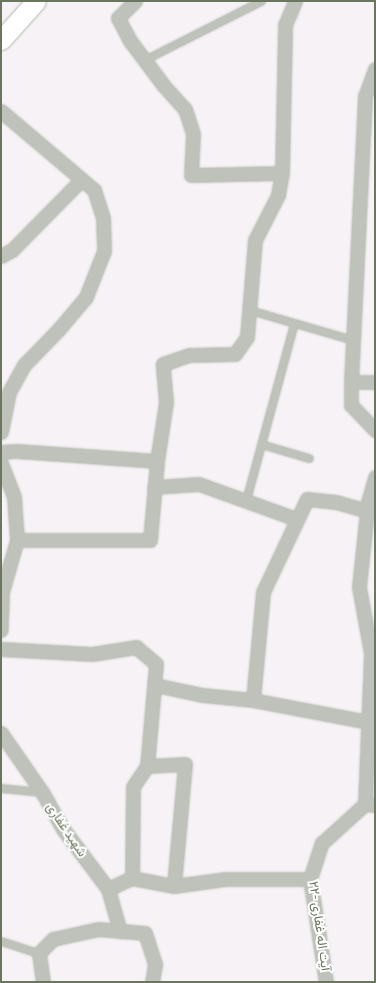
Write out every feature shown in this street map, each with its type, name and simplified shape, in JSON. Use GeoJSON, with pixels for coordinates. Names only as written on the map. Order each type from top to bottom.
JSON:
{"type":"FeatureCollection","features":[{"type":"Feature","properties":{"kind":"main road"},"geometry":{"type":"LineString","coordinates":[[1,40],[36,1]]}},
{"type":"Feature","properties":{"kind":"street"},"geometry":{"type":"LineString","coordinates":[[135,1],[118,18],[144,60],[185,109],[193,134],[191,174],[282,173]]}},
{"type":"Feature","properties":{"kind":"street"},"geometry":{"type":"LineString","coordinates":[[17,540],[150,540],[157,461],[166,402],[163,364],[189,355],[235,354],[248,337],[255,240],[278,196],[282,173],[285,24],[296,1]]}},
{"type":"Feature","properties":{"kind":"street"},"geometry":{"type":"LineString","coordinates":[[375,69],[365,96],[351,382],[351,405],[375,430]]}},
{"type":"Feature","properties":{"kind":"street"},"geometry":{"type":"LineString","coordinates":[[1,111],[94,190],[103,218],[104,250],[86,297],[59,329],[24,365],[9,392],[1,432]]}},
{"type":"Feature","properties":{"kind":"street"},"geometry":{"type":"LineString","coordinates":[[1,256],[12,250],[81,180]]}},
{"type":"Feature","properties":{"kind":"street"},"geometry":{"type":"LineString","coordinates":[[351,382],[375,382]]}},
{"type":"Feature","properties":{"kind":"street"},"geometry":{"type":"LineString","coordinates":[[1,452],[17,451],[157,461]]}},
{"type":"Feature","properties":{"kind":"street"},"geometry":{"type":"LineString","coordinates":[[1,463],[14,497],[17,540],[2,592],[1,630]]}},
{"type":"Feature","properties":{"kind":"street"},"geometry":{"type":"LineString","coordinates":[[370,804],[368,722],[371,653],[359,587],[375,477]]}},
{"type":"Feature","properties":{"kind":"street"},"geometry":{"type":"LineString","coordinates":[[154,487],[199,484],[296,519]]}},
{"type":"Feature","properties":{"kind":"street"},"geometry":{"type":"LineString","coordinates":[[253,700],[263,592],[286,547],[296,519],[307,499],[370,505]]}},
{"type":"Feature","properties":{"kind":"street"},"geometry":{"type":"LineString","coordinates":[[1,649],[92,654],[136,647],[156,664],[147,766],[133,787],[132,878]]}},
{"type":"Feature","properties":{"kind":"street"},"geometry":{"type":"LineString","coordinates":[[155,685],[203,695],[253,700],[368,722]]}},
{"type":"Feature","properties":{"kind":"street","name":"شهید غفاری"},"geometry":{"type":"LineString","coordinates":[[1,734],[42,792],[63,829],[108,889],[120,931]]}},
{"type":"Feature","properties":{"kind":"street"},"geometry":{"type":"LineString","coordinates":[[147,766],[185,764],[174,886]]}},
{"type":"Feature","properties":{"kind":"street","name":"۲۲- آیت اله غفاری"},"geometry":{"type":"LineString","coordinates":[[326,982],[310,879],[322,843],[370,804]]}},
{"type":"Feature","properties":{"kind":"street"},"geometry":{"type":"LineString","coordinates":[[108,889],[132,878],[174,886],[225,879],[310,879]]}},
{"type":"Feature","properties":{"kind":"street"},"geometry":{"type":"LineString","coordinates":[[43,982],[39,953],[53,939],[98,929],[145,932],[155,964],[152,982]]}},
{"type":"Feature","properties":{"kind":"lane"},"geometry":{"type":"LineString","coordinates":[[144,60],[261,1]]}},
{"type":"Feature","properties":{"kind":"lane"},"geometry":{"type":"LineString","coordinates":[[250,310],[353,340]]}},
{"type":"Feature","properties":{"kind":"lane"},"geometry":{"type":"LineString","coordinates":[[246,500],[294,323]]}},
{"type":"Feature","properties":{"kind":"lane"},"geometry":{"type":"LineString","coordinates":[[261,444],[309,458]]}},
{"type":"Feature","properties":{"kind":"lane"},"geometry":{"type":"LineString","coordinates":[[1,788],[42,792]]}},
{"type":"Feature","properties":{"kind":"lane"},"geometry":{"type":"LineString","coordinates":[[1,941],[39,953]]}}]}
